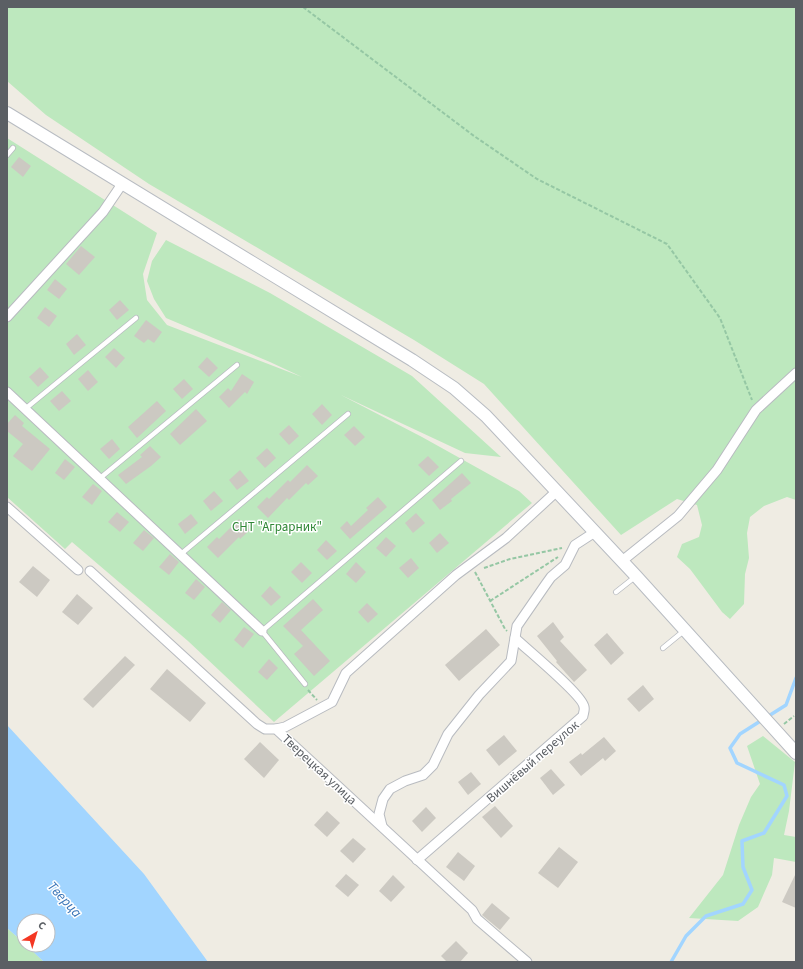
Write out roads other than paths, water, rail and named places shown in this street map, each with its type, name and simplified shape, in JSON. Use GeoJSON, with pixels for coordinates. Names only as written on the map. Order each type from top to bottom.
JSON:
{"type":"FeatureCollection","features":[{"type":"Feature","properties":{"kind":"main road"},"geometry":{"type":"LineString","coordinates":[[7,112],[122,184],[398,352],[454,388],[479,408],[636,576],[796,753]]}},
{"type":"Feature","properties":{"kind":"street"},"geometry":{"type":"LineString","coordinates":[[7,317],[103,212],[122,184]]}},
{"type":"Feature","properties":{"kind":"street"},"geometry":{"type":"LineString","coordinates":[[622,561],[678,516],[717,470],[756,410],[796,373]]}},
{"type":"Feature","properties":{"kind":"street"},"geometry":{"type":"LineString","coordinates":[[7,392],[262,631]]}},
{"type":"Feature","properties":{"kind":"street"},"geometry":{"type":"LineString","coordinates":[[276,729],[285,727],[332,702],[346,673],[456,575],[506,538],[557,491]]}},
{"type":"Feature","properties":{"kind":"street"},"geometry":{"type":"LineString","coordinates":[[7,506],[78,570]]}},
{"type":"Feature","properties":{"kind":"street"},"geometry":{"type":"LineString","coordinates":[[382,826],[379,814],[382,799],[390,789],[405,781],[424,775],[433,765],[448,734],[479,695],[511,661],[517,626],[551,577],[565,564],[575,545],[594,532]]}},
{"type":"Feature","properties":{"kind":"street","name":"Тверецкая улица"},"geometry":{"type":"LineString","coordinates":[[90,571],[257,724],[265,729],[276,729],[472,910],[477,919],[527,962]]}},
{"type":"Feature","properties":{"kind":"street","name":"Вишнёвый переулок"},"geometry":{"type":"LineString","coordinates":[[417,860],[583,716],[584,707],[581,701],[564,682],[514,638]]}},
{"type":"Feature","properties":{"kind":"lane"},"geometry":{"type":"LineString","coordinates":[[7,155],[13,148]]}},
{"type":"Feature","properties":{"kind":"lane"},"geometry":{"type":"LineString","coordinates":[[25,409],[136,318]]}},
{"type":"Feature","properties":{"kind":"lane"},"geometry":{"type":"LineString","coordinates":[[99,479],[237,365]]}},
{"type":"Feature","properties":{"kind":"lane"},"geometry":{"type":"LineString","coordinates":[[181,554],[348,414]]}},
{"type":"Feature","properties":{"kind":"lane"},"geometry":{"type":"LineString","coordinates":[[305,684],[262,631],[461,461]]}},
{"type":"Feature","properties":{"kind":"lane"},"geometry":{"type":"LineString","coordinates":[[616,592],[636,576]]}},
{"type":"Feature","properties":{"kind":"lane"},"geometry":{"type":"LineString","coordinates":[[663,648],[685,630]]}},
{"type":"Feature","properties":{"kind":"water","name":"Тверца"},"geometry":{"type":"Polygon","coordinates":[[[7,725],[144,874],[208,962],[44,962],[34,953],[56,953],[56,913],[16,913],[16,936],[7,928],[7,725]]]}},
{"type":"Feature","properties":{"kind":"waterway"},"geometry":{"type":"LineString","coordinates":[[767,717],[786,705],[796,678]]}},
{"type":"Feature","properties":{"kind":"waterway"},"geometry":{"type":"LineString","coordinates":[[671,962],[686,936],[706,916],[743,904],[752,890],[743,867],[742,841],[764,833],[787,796],[784,785],[737,763],[730,748],[740,734],[762,720]]}},
{"type":"Feature","properties":{"kind":"park label","name":"СНТ \"Аграрник\""},"geometry":{"type":"Point","coordinates":[277,526]}}]}
